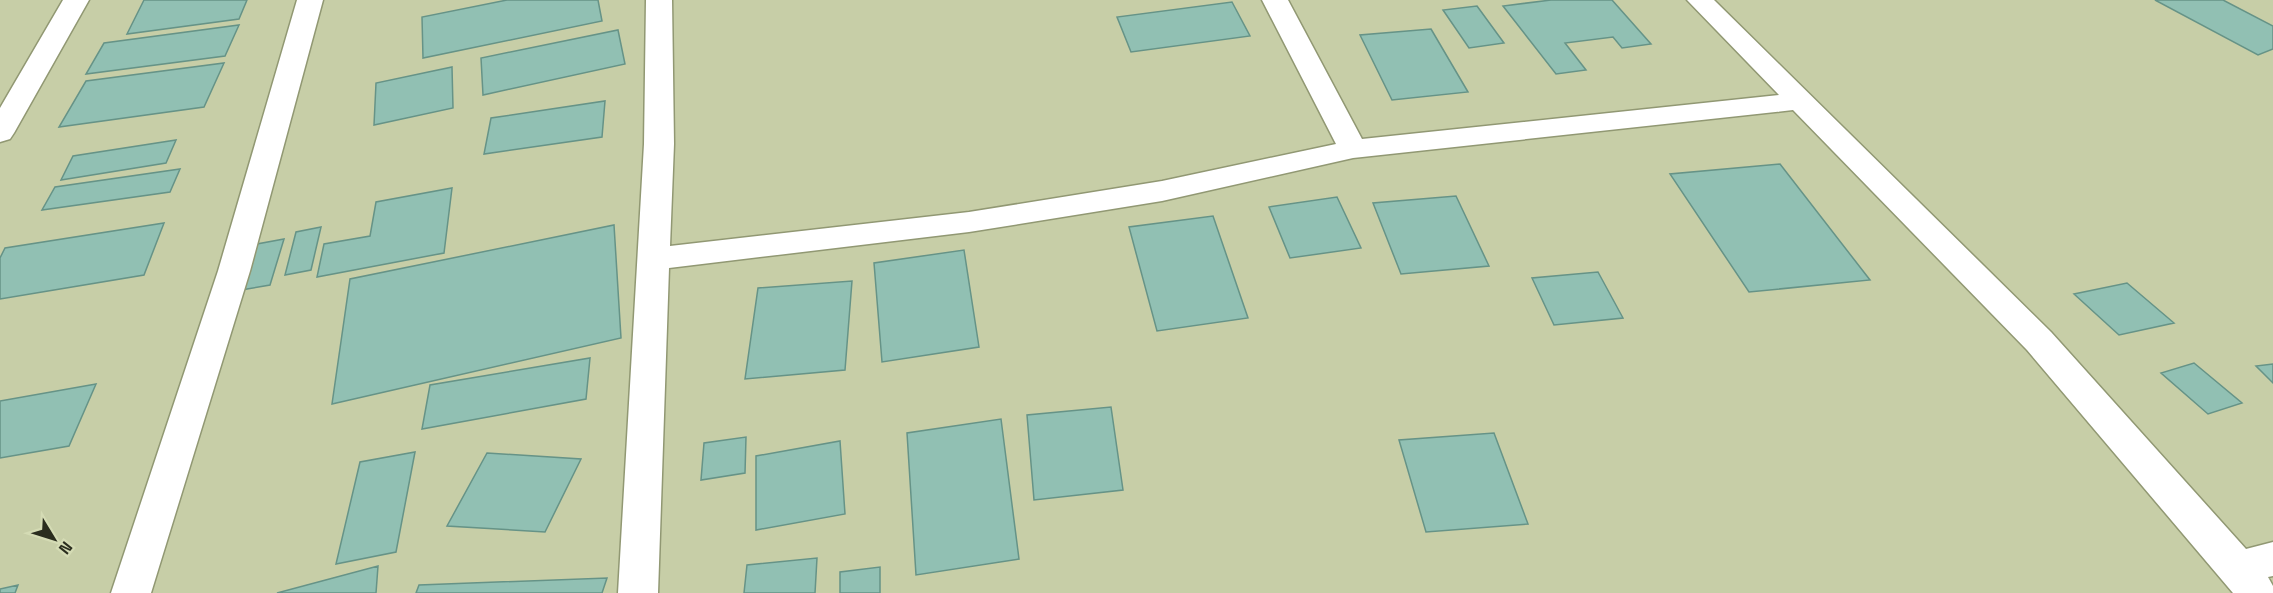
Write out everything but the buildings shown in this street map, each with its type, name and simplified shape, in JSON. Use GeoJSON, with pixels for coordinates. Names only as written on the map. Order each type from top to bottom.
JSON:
{"type":"FeatureCollection","features":[{"type":"Feature","properties":{"kind":"street"},"geometry":{"type":"LineString","coordinates":[[0,133],[11,93],[76,0]]}},
{"type":"Feature","properties":{"kind":"street"},"geometry":{"type":"LineString","coordinates":[[131,593],[234,271],[310,0]]}},
{"type":"Feature","properties":{"kind":"street"},"geometry":{"type":"LineString","coordinates":[[638,593],[659,144],[659,0]]}},
{"type":"Feature","properties":{"kind":"street"},"geometry":{"type":"LineString","coordinates":[[1275,0],[1353,149]]}},
{"type":"Feature","properties":{"kind":"street"},"geometry":{"type":"LineString","coordinates":[[1700,0],[2039,341],[2256,573]]}},
{"type":"Feature","properties":{"kind":"street"},"geometry":{"type":"LineString","coordinates":[[654,260],[981,220],[1162,191],[1353,149],[1800,101]]}}]}
